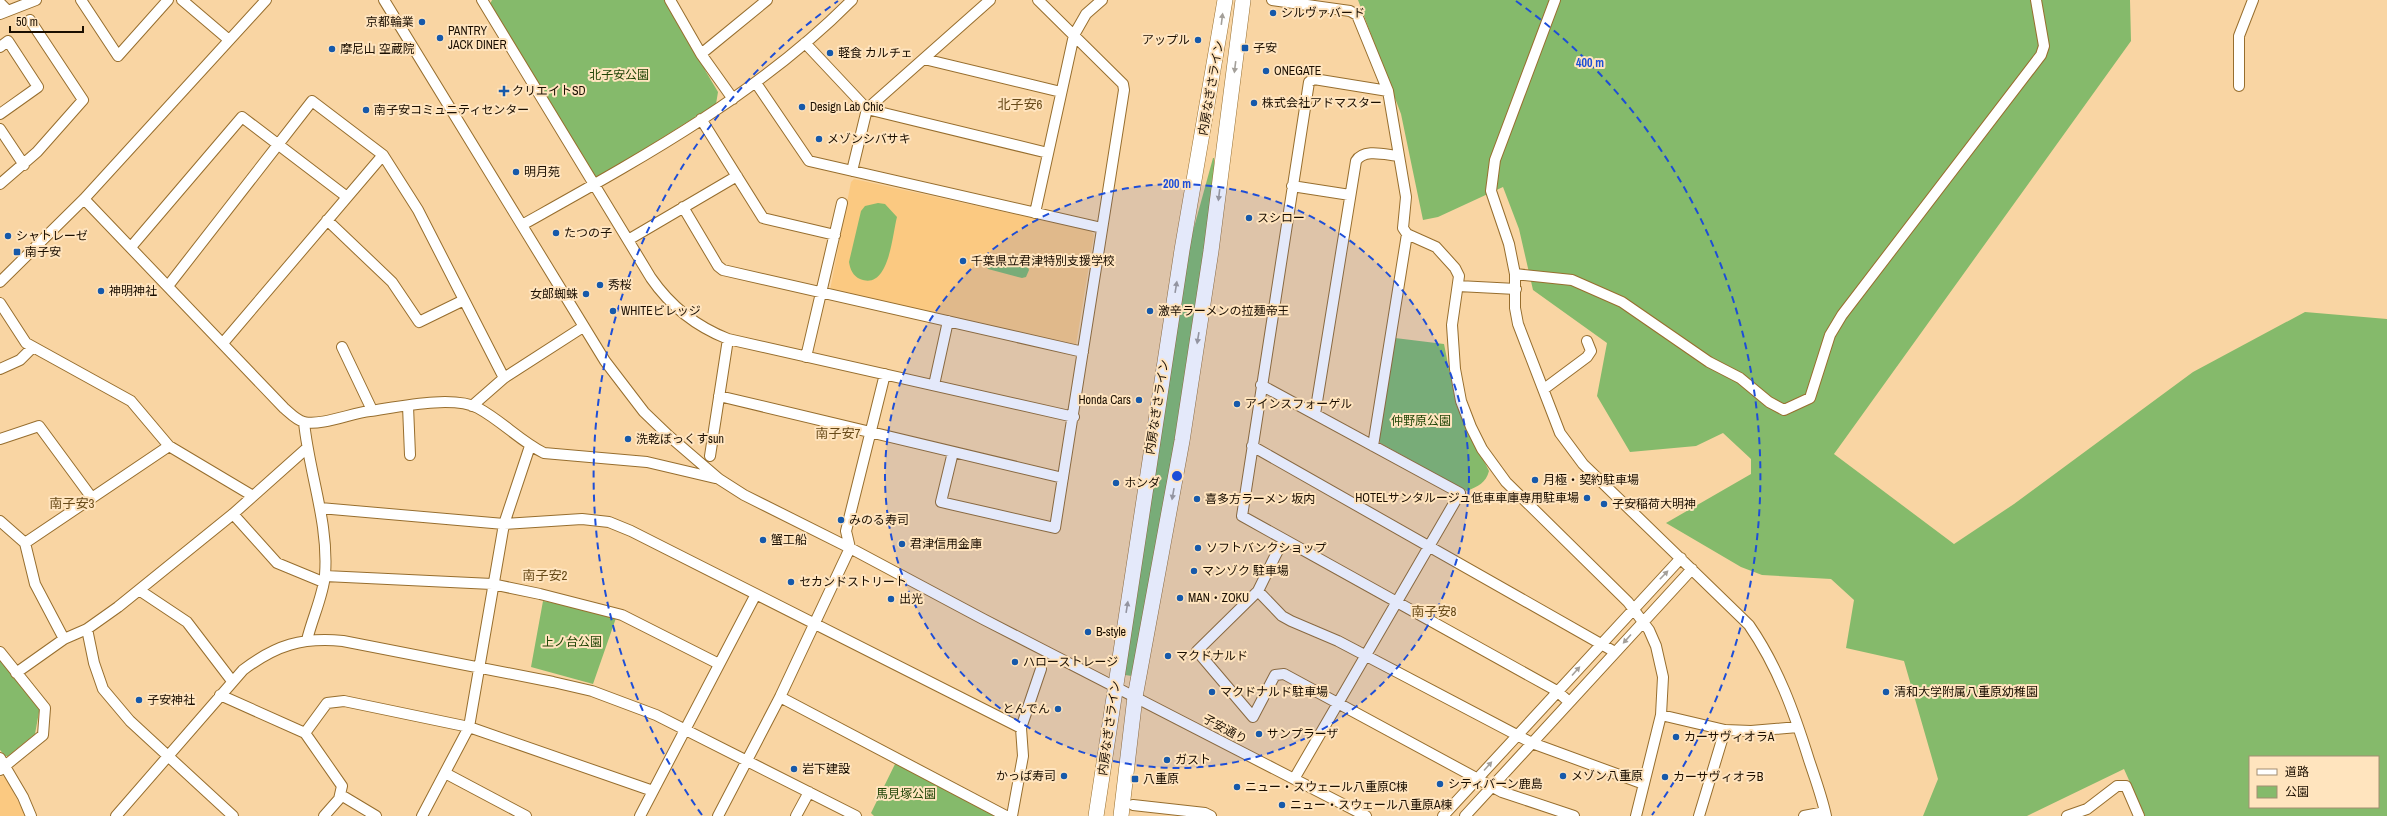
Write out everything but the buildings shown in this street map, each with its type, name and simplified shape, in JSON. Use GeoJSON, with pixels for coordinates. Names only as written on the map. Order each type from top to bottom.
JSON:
{"type":"FeatureCollection","features":[{"type":"Feature","properties":{"kind":"highway","name":"内房なぎさライン"},"geometry":{"type":"LineString","coordinates":[[1096,816],[1114,687],[1182,250],[1225,0]]}},
{"type":"Feature","properties":{"kind":"highway","name":"内房なぎさライン"},"geometry":{"type":"LineString","coordinates":[[1121,816],[1135,697],[1185,426],[1212,251],[1243,0]]}},
{"type":"Feature","properties":{"kind":"street"},"geometry":{"type":"LineString","coordinates":[[0,3],[4,12],[36,0]]}},
{"type":"Feature","properties":{"kind":"street"},"geometry":{"type":"LineString","coordinates":[[81,0],[118,56],[168,0]]}},
{"type":"Feature","properties":{"kind":"street"},"geometry":{"type":"LineString","coordinates":[[182,0],[229,40]]}},
{"type":"Feature","properties":{"kind":"street"},"geometry":{"type":"LineString","coordinates":[[0,282],[84,199],[266,0]]}},
{"type":"Feature","properties":{"kind":"street"},"geometry":{"type":"LineString","coordinates":[[384,0],[605,361],[644,412],[690,456],[719,479]]}},
{"type":"Feature","properties":{"kind":"street"},"geometry":{"type":"LineString","coordinates":[[701,54],[767,0]]}},
{"type":"Feature","properties":{"kind":"street"},"geometry":{"type":"LineString","coordinates":[[522,225],[594,185],[733,99],[756,83],[805,43],[852,0]]}},
{"type":"Feature","properties":{"kind":"street"},"geometry":{"type":"LineString","coordinates":[[852,171],[867,109],[990,0]]}},
{"type":"Feature","properties":{"kind":"street"},"geometry":{"type":"LineString","coordinates":[[953,452],[941,502],[1055,528],[1074,417],[1123,84],[1038,0]]}},
{"type":"Feature","properties":{"kind":"street"},"geometry":{"type":"LineString","coordinates":[[1035,213],[1074,35],[1086,14],[1102,0]]}},
{"type":"Feature","properties":{"kind":"street"},"geometry":{"type":"LineString","coordinates":[[1272,0],[1350,11],[1357,15],[1388,91],[1406,197],[1403,228],[1407,234],[1436,247],[1455,268],[1459,276],[1452,325],[1454,369],[1461,401],[1482,449],[1506,482],[1633,608],[1652,637],[1660,661],[1663,682],[1661,715],[1636,816]]}},
{"type":"Feature","properties":{"kind":"street"},"geometry":{"type":"LineString","coordinates":[[1554,0],[1495,160],[1491,191],[1509,244],[1515,274],[1518,324],[1560,433],[1569,448],[1583,464],[1749,626],[1762,644],[1786,691],[1825,814],[1804,816]]}},
{"type":"Feature","properties":{"kind":"street"},"geometry":{"type":"LineString","coordinates":[[1515,274],[1572,280],[1622,302],[1709,362],[1740,378],[1769,402],[1784,410],[1810,398],[1830,335],[1842,314],[2041,55],[2044,46],[2036,0]]}},
{"type":"Feature","properties":{"kind":"street"},"geometry":{"type":"LineString","coordinates":[[2239,86],[2239,36],[2253,0]]}},
{"type":"Feature","properties":{"kind":"street"},"geometry":{"type":"LineString","coordinates":[[483,1],[651,278],[676,308],[696,324],[728,339],[1074,417]]}},
{"type":"Feature","properties":{"kind":"street"},"geometry":{"type":"LineString","coordinates":[[673,1],[701,54],[733,99]]}},
{"type":"Feature","properties":{"kind":"street"},"geometry":{"type":"LineString","coordinates":[[0,184],[24,165],[83,100],[30,20]]}},
{"type":"Feature","properties":{"kind":"street"},"geometry":{"type":"LineString","coordinates":[[0,47],[8,42],[38,87],[0,114]]}},
{"type":"Feature","properties":{"kind":"street"},"geometry":{"type":"LineString","coordinates":[[805,43],[867,109],[1048,153]]}},
{"type":"Feature","properties":{"kind":"street"},"geometry":{"type":"LineString","coordinates":[[924,59],[1061,92]]}},
{"type":"Feature","properties":{"kind":"street"},"geometry":{"type":"LineString","coordinates":[[1388,91],[1314,79],[1309,82],[1261,385],[1242,516],[1557,691],[1569,702]]}},
{"type":"Feature","properties":{"kind":"street"},"geometry":{"type":"LineString","coordinates":[[756,83],[808,161],[1102,228]]}},
{"type":"Feature","properties":{"kind":"street"},"geometry":{"type":"LineString","coordinates":[[168,286],[312,101],[383,155],[418,210],[504,378]]}},
{"type":"Feature","properties":{"kind":"street"},"geometry":{"type":"LineString","coordinates":[[131,247],[242,117],[347,197]]}},
{"type":"Feature","properties":{"kind":"street"},"geometry":{"type":"LineString","coordinates":[[701,119],[763,218],[834,235]]}},
{"type":"Feature","properties":{"kind":"street"},"geometry":{"type":"LineString","coordinates":[[0,129],[24,165]]}},
{"type":"Feature","properties":{"kind":"street"},"geometry":{"type":"LineString","coordinates":[[1315,414],[1356,161],[1359,156],[1365,153],[1399,156]]}},
{"type":"Feature","properties":{"kind":"street"},"geometry":{"type":"LineString","coordinates":[[223,343],[383,155]]}},
{"type":"Feature","properties":{"kind":"street"},"geometry":{"type":"LineString","coordinates":[[628,240],[737,176]]}},
{"type":"Feature","properties":{"kind":"street"},"geometry":{"type":"LineString","coordinates":[[1292,186],[1350,195]]}},
{"type":"Feature","properties":{"kind":"street"},"geometry":{"type":"LineString","coordinates":[[84,199],[284,408],[304,422],[316,422],[372,410],[453,402],[472,406],[530,446],[544,453],[558,456],[647,462],[719,479]]}},
{"type":"Feature","properties":{"kind":"street"},"geometry":{"type":"LineString","coordinates":[[806,357],[842,203]]}},
{"type":"Feature","properties":{"kind":"street"},"geometry":{"type":"LineString","coordinates":[[683,207],[718,266],[723,270],[1083,352]]}},
{"type":"Feature","properties":{"kind":"street"},"geometry":{"type":"LineString","coordinates":[[327,220],[392,282],[419,322],[464,300]]}},
{"type":"Feature","properties":{"kind":"street"},"geometry":{"type":"LineString","coordinates":[[1373,446],[1407,234]]}},
{"type":"Feature","properties":{"kind":"street"},"geometry":{"type":"LineString","coordinates":[[1458,286],[1516,289]]}},
{"type":"Feature","properties":{"kind":"street"},"geometry":{"type":"LineString","coordinates":[[0,303],[26,343],[131,401],[169,446],[253,496]]}},
{"type":"Feature","properties":{"kind":"street"},"geometry":{"type":"LineString","coordinates":[[934,386],[948,321]]}},
{"type":"Feature","properties":{"kind":"street"},"geometry":{"type":"LineString","coordinates":[[472,406],[504,378],[583,327]]}},
{"type":"Feature","properties":{"kind":"street"},"geometry":{"type":"LineString","coordinates":[[710,456],[728,339]]}},
{"type":"Feature","properties":{"kind":"street"},"geometry":{"type":"LineString","coordinates":[[1544,390],[1587,357],[1591,351],[1587,341]]}},
{"type":"Feature","properties":{"kind":"street"},"geometry":{"type":"LineString","coordinates":[[0,369],[20,360],[33,347]]}},
{"type":"Feature","properties":{"kind":"street"},"geometry":{"type":"LineString","coordinates":[[342,347],[372,410]]}},
{"type":"Feature","properties":{"kind":"street"},"geometry":{"type":"LineString","coordinates":[[718,816],[780,697],[850,548],[846,531],[872,432],[885,374]]}},
{"type":"Feature","properties":{"kind":"street"},"geometry":{"type":"LineString","coordinates":[[1261,385],[1460,493],[1294,779]]}},
{"type":"Feature","properties":{"kind":"street"},"geometry":{"type":"LineString","coordinates":[[719,396],[1063,478]]}},
{"type":"Feature","properties":{"kind":"street"},"geometry":{"type":"LineString","coordinates":[[408,406],[410,454]]}},
{"type":"Feature","properties":{"kind":"street"},"geometry":{"type":"LineString","coordinates":[[304,422],[307,448],[322,520],[324,579],[307,640]]}},
{"type":"Feature","properties":{"kind":"street"},"geometry":{"type":"LineString","coordinates":[[0,439],[39,426],[92,498]]}},
{"type":"Feature","properties":{"kind":"street"},"geometry":{"type":"LineString","coordinates":[[25,543],[169,446]]}},
{"type":"Feature","properties":{"kind":"street"},"geometry":{"type":"LineString","coordinates":[[422,816],[469,727],[492,584],[504,524],[530,446]]}},
{"type":"Feature","properties":{"kind":"street"},"geometry":{"type":"LineString","coordinates":[[1252,446],[1429,545],[1615,652]]}},
{"type":"Feature","properties":{"kind":"street"},"geometry":{"type":"LineString","coordinates":[[16,673],[64,639],[87,629],[139,590],[233,514],[307,448]]}},
{"type":"Feature","properties":{"kind":"street","name":"子安通り"},"geometry":{"type":"LineString","coordinates":[[719,479],[744,495],[850,548],[1114,687],[1366,816]]}},
{"type":"Feature","properties":{"kind":"street"},"geometry":{"type":"LineString","coordinates":[[320,508],[504,524],[582,519],[609,522],[756,594],[1021,728]]}},
{"type":"Feature","properties":{"kind":"street"},"geometry":{"type":"LineString","coordinates":[[233,514],[277,563],[324,579],[492,584],[622,615],[719,664]]}},
{"type":"Feature","properties":{"kind":"street"},"geometry":{"type":"LineString","coordinates":[[0,521],[25,543],[34,584],[64,639]]}},
{"type":"Feature","properties":{"kind":"street"},"geometry":{"type":"LineString","coordinates":[[1283,540],[1258,591],[1197,651],[1253,717],[1275,676],[1279,673],[1284,674],[1491,787],[1574,816]]}},
{"type":"Feature","properties":{"kind":"street"},"geometry":{"type":"LineString","coordinates":[[1443,816],[1633,608],[1681,558]]}},
{"type":"Feature","properties":{"kind":"street"},"geometry":{"type":"LineString","coordinates":[[1465,816],[1692,569]]}},
{"type":"Feature","properties":{"kind":"street"},"geometry":{"type":"LineString","coordinates":[[139,590],[187,622],[232,681]]}},
{"type":"Feature","properties":{"kind":"street"},"geometry":{"type":"LineString","coordinates":[[1258,591],[1282,616],[1366,655],[1532,743],[1644,784]]}},
{"type":"Feature","properties":{"kind":"street"},"geometry":{"type":"LineString","coordinates":[[640,816],[756,594]]}},
{"type":"Feature","properties":{"kind":"street"},"geometry":{"type":"LineString","coordinates":[[87,629],[94,663],[103,689],[130,721],[233,816]]}},
{"type":"Feature","properties":{"kind":"street"},"geometry":{"type":"LineString","coordinates":[[123,814],[232,681],[256,660],[272,651],[288,644],[307,640],[343,641],[479,667],[592,691],[656,715],[856,816]]}},
{"type":"Feature","properties":{"kind":"street"},"geometry":{"type":"LineString","coordinates":[[0,652],[45,708],[43,735],[2,765],[31,816]]}},
{"type":"Feature","properties":{"kind":"street"},"geometry":{"type":"LineString","coordinates":[[1012,816],[1023,756],[1021,728],[1041,668]]}},
{"type":"Feature","properties":{"kind":"street"},"geometry":{"type":"LineString","coordinates":[[220,695],[305,733],[342,786],[341,795],[324,816]]}},
{"type":"Feature","properties":{"kind":"street"},"geometry":{"type":"LineString","coordinates":[[780,697],[1006,816]]}},
{"type":"Feature","properties":{"kind":"street"},"geometry":{"type":"LineString","coordinates":[[305,733],[327,703],[344,701],[469,727],[653,791]]}},
{"type":"Feature","properties":{"kind":"street"},"geometry":{"type":"LineString","coordinates":[[1661,715],[1725,730],[1751,731],[1798,727]]}},
{"type":"Feature","properties":{"kind":"street"},"geometry":{"type":"LineString","coordinates":[[1699,816],[1725,730]]}},
{"type":"Feature","properties":{"kind":"street"},"geometry":{"type":"LineString","coordinates":[[445,773],[526,816]]}},
{"type":"Feature","properties":{"kind":"street"},"geometry":{"type":"LineString","coordinates":[[2067,816],[2087,809],[2117,786],[2126,786],[2139,816]]}},
{"type":"Feature","properties":{"kind":"street"},"geometry":{"type":"LineString","coordinates":[[796,816],[809,792]]}},
{"type":"Feature","properties":{"kind":"street"},"geometry":{"type":"LineString","coordinates":[[341,795],[376,816]]}},
{"type":"Feature","properties":{"kind":"street"},"geometry":{"type":"LineString","coordinates":[[1133,805],[1205,815]]}},
{"type":"Feature","properties":{"kind":"shaded area","name":"千葉県立君津特別支援学校"},"geometry":{"type":"Polygon","coordinates":[[[854,179],[1091,231],[1094,235],[1076,345],[830,290],[851,182],[854,179]]]}},
{"type":"Feature","properties":{"kind":"shaded area"},"geometry":{"type":"Polygon","coordinates":[[[0,777],[5,777],[26,816],[0,816],[0,777]]]}},
{"type":"Feature","properties":{"kind":"green space","name":"北子安公園"},"geometry":{"type":"Polygon","coordinates":[[[492,0],[664,0],[698,58],[705,63],[705,70],[718,92],[716,104],[600,177],[593,178],[490,4],[492,0]]]}},
{"type":"Feature","properties":{"kind":"green space"},"geometry":{"type":"Polygon","coordinates":[[[1358,0],[2130,0],[2131,41],[1834,454],[1954,544],[2014,504],[2193,372],[2305,312],[2387,319],[2387,816],[2145,816],[2124,769],[2027,816],[1923,816],[1938,779],[1904,661],[1846,648],[1854,600],[1831,579],[1762,575],[1741,567],[1666,523],[1751,474],[1751,459],[1723,433],[1696,446],[1630,452],[1597,396],[1607,343],[1533,290],[1519,229],[1503,187],[1438,217],[1423,220],[1401,114],[1358,0]]]}},
{"type":"Feature","properties":{"kind":"green space"},"geometry":{"type":"Polygon","coordinates":[[[1213,158],[1214,181],[1183,405],[1132,676],[1125,675],[1145,525],[1190,242],[1213,158]]]}},
{"type":"Feature","properties":{"kind":"green space"},"geometry":{"type":"Polygon","coordinates":[[[878,203],[885,204],[897,217],[888,260],[883,270],[877,277],[870,281],[860,279],[855,276],[849,262],[861,211],[865,206],[878,203]]]}},
{"type":"Feature","properties":{"kind":"green space"},"geometry":{"type":"Polygon","coordinates":[[[993,255],[1027,264],[1029,270],[1026,277],[1022,278],[988,269],[986,266],[986,259],[993,255]]]}},
{"type":"Feature","properties":{"kind":"green space","name":"仲野原公園"},"geometry":{"type":"Polygon","coordinates":[[[1395,338],[1444,344],[1456,404],[1489,471],[1484,481],[1478,486],[1467,491],[1380,443],[1380,434],[1395,338]]]}},
{"type":"Feature","properties":{"kind":"green space","name":"上ノ台公園"},"geometry":{"type":"Polygon","coordinates":[[[543,601],[581,608],[616,618],[593,684],[531,667],[543,601]]]}},
{"type":"Feature","properties":{"kind":"green space"},"geometry":{"type":"Polygon","coordinates":[[[0,658],[39,708],[35,734],[8,756],[5,756],[0,750],[0,658]]]}},
{"type":"Feature","properties":{"kind":"green space","name":"馬見塚公園"},"geometry":{"type":"Polygon","coordinates":[[[896,762],[996,816],[874,816],[871,813],[896,762]]]}},
{"type":"Feature","properties":{"kind":"place","name":"シルヴァバード"},"geometry":{"type":"Point","coordinates":[1273,13]}},
{"type":"Feature","properties":{"kind":"place","name":"京都輪業"},"geometry":{"type":"Point","coordinates":[422,22]}},
{"type":"Feature","properties":{"kind":"place","name":"PANTRY JACK DINER"},"geometry":{"type":"Point","coordinates":[440,38]}},
{"type":"Feature","properties":{"kind":"place","name":"アップル"},"geometry":{"type":"Point","coordinates":[1198,40]}},
{"type":"Feature","properties":{"kind":"place","name":"子安"},"geometry":{"type":"Point","coordinates":[1245,48]}},
{"type":"Feature","properties":{"kind":"place","name":"摩尼山 空蔵院"},"geometry":{"type":"Point","coordinates":[332,49]}},
{"type":"Feature","properties":{"kind":"place","name":"軽食 カルチェ"},"geometry":{"type":"Point","coordinates":[830,53]}},
{"type":"Feature","properties":{"kind":"place","name":"ONEGATE"},"geometry":{"type":"Point","coordinates":[1266,71]}},
{"type":"Feature","properties":{"kind":"place","name":"クリエイトSD"},"geometry":{"type":"Point","coordinates":[504,91]}},
{"type":"Feature","properties":{"kind":"place","name":"株式会社アドマスター"},"geometry":{"type":"Point","coordinates":[1254,103]}},
{"type":"Feature","properties":{"kind":"place","name":"Design Lab Chic"},"geometry":{"type":"Point","coordinates":[802,107]}},
{"type":"Feature","properties":{"kind":"place","name":"南子安コミュニティセンター"},"geometry":{"type":"Point","coordinates":[366,110]}},
{"type":"Feature","properties":{"kind":"place","name":"メゾンシバサキ"},"geometry":{"type":"Point","coordinates":[819,139]}},
{"type":"Feature","properties":{"kind":"place","name":"明月苑"},"geometry":{"type":"Point","coordinates":[516,172]}},
{"type":"Feature","properties":{"kind":"place","name":"スシロー"},"geometry":{"type":"Point","coordinates":[1249,218]}},
{"type":"Feature","properties":{"kind":"place","name":"たつの子"},"geometry":{"type":"Point","coordinates":[556,233]}},
{"type":"Feature","properties":{"kind":"place","name":"シャトレーゼ"},"geometry":{"type":"Point","coordinates":[8,236]}},
{"type":"Feature","properties":{"kind":"place","name":"南子安"},"geometry":{"type":"Point","coordinates":[17,252]}},
{"type":"Feature","properties":{"kind":"place","name":"千葉県立君津特別支援学校"},"geometry":{"type":"Point","coordinates":[963,261]}},
{"type":"Feature","properties":{"kind":"place","name":"秀桜"},"geometry":{"type":"Point","coordinates":[600,285]}},
{"type":"Feature","properties":{"kind":"place","name":"神明神社"},"geometry":{"type":"Point","coordinates":[101,291]}},
{"type":"Feature","properties":{"kind":"place","name":"女郎蜘蛛"},"geometry":{"type":"Point","coordinates":[586,294]}},
{"type":"Feature","properties":{"kind":"place","name":"WHITEビレッジ"},"geometry":{"type":"Point","coordinates":[613,311]}},
{"type":"Feature","properties":{"kind":"place","name":"激辛ラーメンの拉麺帝王"},"geometry":{"type":"Point","coordinates":[1150,311]}},
{"type":"Feature","properties":{"kind":"place","name":"Honda Cars"},"geometry":{"type":"Point","coordinates":[1139,400]}},
{"type":"Feature","properties":{"kind":"place","name":"アインスフォーゲル"},"geometry":{"type":"Point","coordinates":[1237,404]}},
{"type":"Feature","properties":{"kind":"place","name":"洗乾ぼっくすsun"},"geometry":{"type":"Point","coordinates":[628,439]}},
{"type":"Feature","properties":{"kind":"place","name":"月極・契約駐車場"},"geometry":{"type":"Point","coordinates":[1535,480]}},
{"type":"Feature","properties":{"kind":"place","name":"ホンダ"},"geometry":{"type":"Point","coordinates":[1116,483]}},
{"type":"Feature","properties":{"kind":"place","name":"HOTELサンタルージュ低車車庫専用駐車場"},"geometry":{"type":"Point","coordinates":[1587,498]}},
{"type":"Feature","properties":{"kind":"place","name":"喜多方ラーメン 坂内"},"geometry":{"type":"Point","coordinates":[1197,499]}},
{"type":"Feature","properties":{"kind":"place","name":"子安稲荷大明神"},"geometry":{"type":"Point","coordinates":[1604,504]}},
{"type":"Feature","properties":{"kind":"place","name":"みのる寿司"},"geometry":{"type":"Point","coordinates":[841,520]}},
{"type":"Feature","properties":{"kind":"place","name":"蟹工船"},"geometry":{"type":"Point","coordinates":[763,540]}},
{"type":"Feature","properties":{"kind":"place","name":"君津信用金庫"},"geometry":{"type":"Point","coordinates":[902,544]}},
{"type":"Feature","properties":{"kind":"place","name":"ソフトバンクショップ"},"geometry":{"type":"Point","coordinates":[1198,548]}},
{"type":"Feature","properties":{"kind":"place","name":"マンゾク 駐車場"},"geometry":{"type":"Point","coordinates":[1194,571]}},
{"type":"Feature","properties":{"kind":"place","name":"セカンドストリート"},"geometry":{"type":"Point","coordinates":[791,582]}},
{"type":"Feature","properties":{"kind":"place","name":"MAN・ZOKU"},"geometry":{"type":"Point","coordinates":[1180,598]}},
{"type":"Feature","properties":{"kind":"place","name":"出光"},"geometry":{"type":"Point","coordinates":[891,599]}},
{"type":"Feature","properties":{"kind":"place","name":"B-style"},"geometry":{"type":"Point","coordinates":[1088,632]}},
{"type":"Feature","properties":{"kind":"place","name":"マクドナルド"},"geometry":{"type":"Point","coordinates":[1168,656]}},
{"type":"Feature","properties":{"kind":"place","name":"ハローストレージ"},"geometry":{"type":"Point","coordinates":[1015,662]}},
{"type":"Feature","properties":{"kind":"place","name":"マクドナルド駐車場"},"geometry":{"type":"Point","coordinates":[1212,692]}},
{"type":"Feature","properties":{"kind":"place","name":"清和大学附属八重原幼稚園"},"geometry":{"type":"Point","coordinates":[1886,692]}},
{"type":"Feature","properties":{"kind":"place","name":"子安神社"},"geometry":{"type":"Point","coordinates":[139,700]}},
{"type":"Feature","properties":{"kind":"place","name":"とんでん"},"geometry":{"type":"Point","coordinates":[1058,709]}},
{"type":"Feature","properties":{"kind":"place","name":"サンプラーザ"},"geometry":{"type":"Point","coordinates":[1259,734]}},
{"type":"Feature","properties":{"kind":"place","name":"カーサヴィオラA"},"geometry":{"type":"Point","coordinates":[1676,737]}},
{"type":"Feature","properties":{"kind":"place","name":"ガスト"},"geometry":{"type":"Point","coordinates":[1167,760]}},
{"type":"Feature","properties":{"kind":"place","name":"岩下建設"},"geometry":{"type":"Point","coordinates":[794,769]}},
{"type":"Feature","properties":{"kind":"place","name":"かっぱ寿司"},"geometry":{"type":"Point","coordinates":[1064,776]}},
{"type":"Feature","properties":{"kind":"place","name":"メゾン八重原"},"geometry":{"type":"Point","coordinates":[1563,776]}},
{"type":"Feature","properties":{"kind":"place","name":"カーサヴィオラB"},"geometry":{"type":"Point","coordinates":[1665,777]}},
{"type":"Feature","properties":{"kind":"place","name":"八重原"},"geometry":{"type":"Point","coordinates":[1135,779]}},
{"type":"Feature","properties":{"kind":"place","name":"シティバーン鹿島"},"geometry":{"type":"Point","coordinates":[1440,784]}},
{"type":"Feature","properties":{"kind":"place","name":"ニュー・スウェール八重原C棟"},"geometry":{"type":"Point","coordinates":[1237,787]}},
{"type":"Feature","properties":{"kind":"place","name":"ニュー・スウェール八重原A棟"},"geometry":{"type":"Point","coordinates":[1282,805]}},
{"type":"Feature","properties":{"kind":"district","name":"北子安6"},"geometry":{"type":"Point","coordinates":[1020,104]}},
{"type":"Feature","properties":{"kind":"district","name":"南子安7"},"geometry":{"type":"Point","coordinates":[838,433]}},
{"type":"Feature","properties":{"kind":"district","name":"南子安3"},"geometry":{"type":"Point","coordinates":[72,503]}},
{"type":"Feature","properties":{"kind":"district","name":"南子安2"},"geometry":{"type":"Point","coordinates":[545,575]}},
{"type":"Feature","properties":{"kind":"district","name":"南子安8"},"geometry":{"type":"Point","coordinates":[1434,611]}}]}
